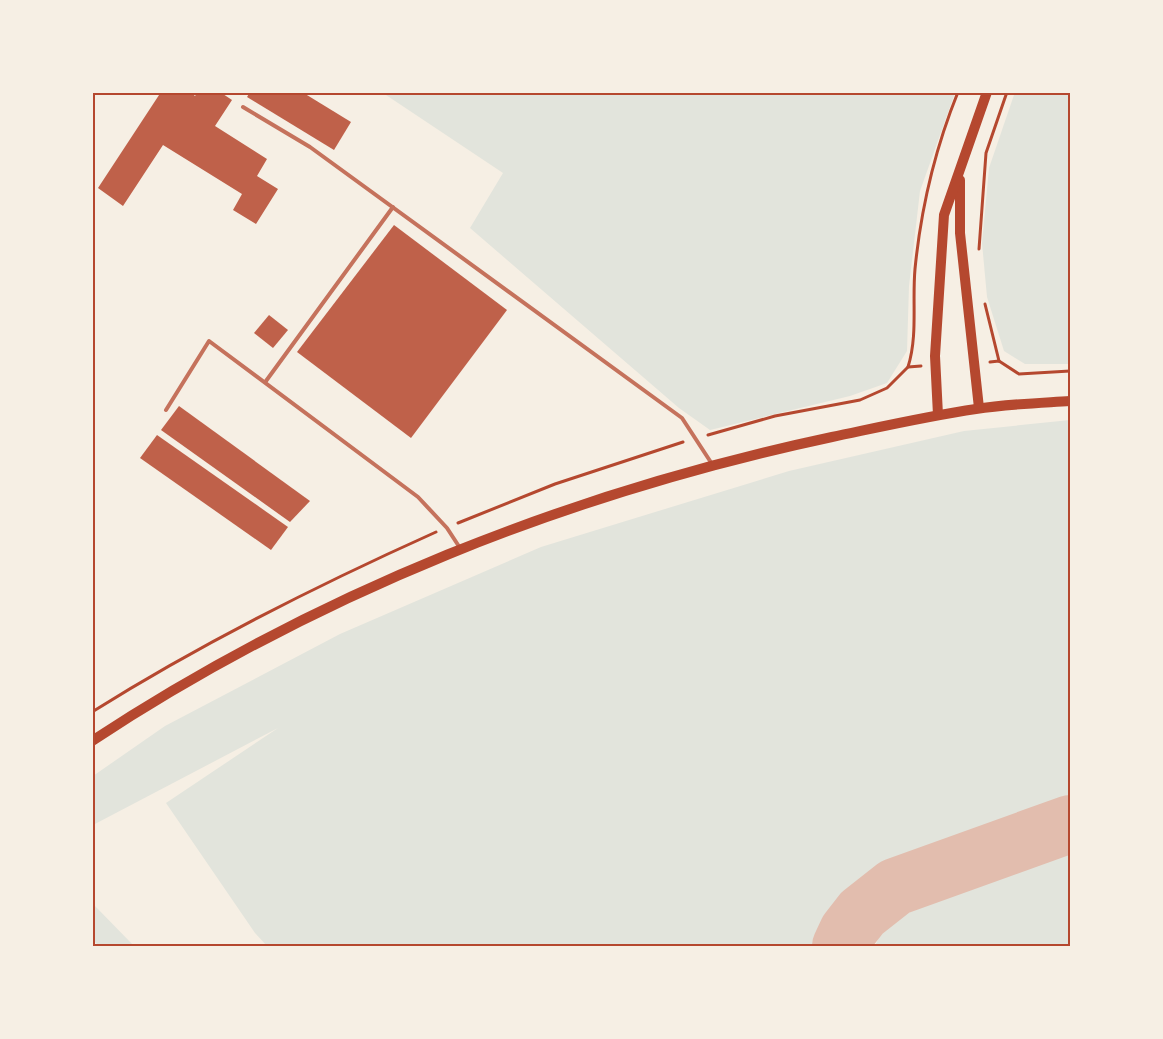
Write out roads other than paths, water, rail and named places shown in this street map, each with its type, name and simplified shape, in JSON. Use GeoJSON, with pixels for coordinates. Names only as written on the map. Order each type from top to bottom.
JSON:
{"type":"FeatureCollection","features":[{"type":"Feature","properties":{"kind":"main road"},"geometry":{"type":"LineString","coordinates":[[938,415],[935,356],[944,215],[987,92]]}},
{"type":"Feature","properties":{"kind":"main road"},"geometry":{"type":"LineString","coordinates":[[960,173],[960,234],[979,408]]}},
{"type":"Feature","properties":{"kind":"main road"},"geometry":{"type":"LineString","coordinates":[[92,741],[154,700],[236,654],[358,592],[460,548],[612,495],[796,445],[938,415],[979,408],[1070,401]]}},
{"type":"Feature","properties":{"kind":"lane"},"geometry":{"type":"LineString","coordinates":[[243,107],[310,147],[682,418],[714,466]]}},
{"type":"Feature","properties":{"kind":"lane"},"geometry":{"type":"LineString","coordinates":[[266,381],[393,207]]}},
{"type":"Feature","properties":{"kind":"lane"},"geometry":{"type":"LineString","coordinates":[[166,410],[209,341],[266,381],[418,497],[446,528],[460,548]]}}]}
